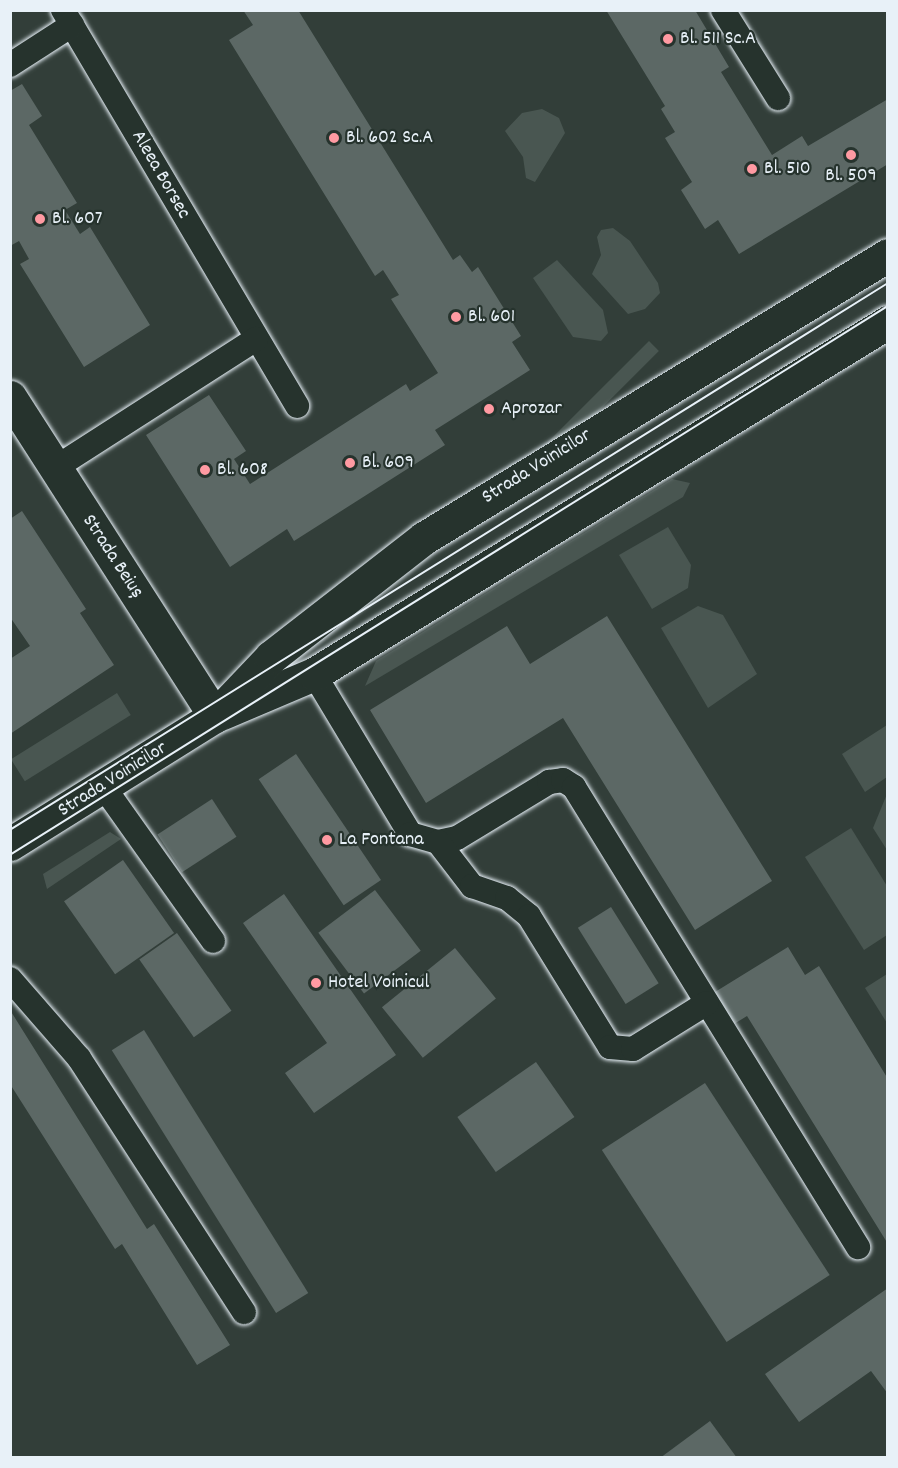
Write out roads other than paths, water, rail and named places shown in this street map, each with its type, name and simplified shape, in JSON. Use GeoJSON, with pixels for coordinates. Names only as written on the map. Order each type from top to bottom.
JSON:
{"type":"FeatureCollection","features":[{"type":"Feature","properties":{"kind":"main road","name":"Strada Voinicilor"},"geometry":{"type":"LineString","coordinates":[[215,716],[280,650],[416,544],[888,255]]}},
{"type":"Feature","properties":{"kind":"main road","name":"Strada Voinicilor"},"geometry":{"type":"LineString","coordinates":[[10,844],[215,716],[314,674],[888,322]]}},
{"type":"Feature","properties":{"kind":"main road","name":"Strada Beiuș"},"geometry":{"type":"LineString","coordinates":[[10,397],[215,716]]}},
{"type":"Feature","properties":{"kind":"lane"},"geometry":{"type":"LineString","coordinates":[[723,10],[778,98]]}},
{"type":"Feature","properties":{"kind":"lane"},"geometry":{"type":"LineString","coordinates":[[10,65],[68,18]]}},
{"type":"Feature","properties":{"kind":"lane","name":"Aleea Borsec"},"geometry":{"type":"LineString","coordinates":[[68,18],[297,406]]}},
{"type":"Feature","properties":{"kind":"lane"},"geometry":{"type":"LineString","coordinates":[[55,468],[256,339]]}},
{"type":"Feature","properties":{"kind":"lane"},"geometry":{"type":"LineString","coordinates":[[314,674],[410,834],[438,842],[456,838],[549,782],[569,783],[858,1247]]}},
{"type":"Feature","properties":{"kind":"lane"},"geometry":{"type":"LineString","coordinates":[[103,786],[213,941]]}},
{"type":"Feature","properties":{"kind":"lane"},"geometry":{"type":"LineString","coordinates":[[438,842],[472,886],[507,898],[529,916],[610,1047],[633,1049],[707,1003]]}},
{"type":"Feature","properties":{"kind":"lane"},"geometry":{"type":"LineString","coordinates":[[10,980],[79,1058],[244,1312]]}},
{"type":"Feature","properties":{"kind":"tram line"},"geometry":{"type":"LineString","coordinates":[[10,830],[888,283]]}},
{"type":"Feature","properties":{"kind":"tram line"},"geometry":{"type":"LineString","coordinates":[[10,855],[888,306]]}},
{"type":"Feature","properties":{"kind":"place","name":"Bl. 511 Sc.A"},"geometry":{"type":"Point","coordinates":[668,39]}},
{"type":"Feature","properties":{"kind":"place","name":"Bl. 602 Sc.A"},"geometry":{"type":"Point","coordinates":[334,138]}},
{"type":"Feature","properties":{"kind":"place","name":"Bl. 509"},"geometry":{"type":"Point","coordinates":[851,155]}},
{"type":"Feature","properties":{"kind":"place","name":"Bl. 510"},"geometry":{"type":"Point","coordinates":[752,169]}},
{"type":"Feature","properties":{"kind":"place","name":"Bl. 607"},"geometry":{"type":"Point","coordinates":[40,219]}},
{"type":"Feature","properties":{"kind":"place","name":"Bl. 601"},"geometry":{"type":"Point","coordinates":[456,317]}},
{"type":"Feature","properties":{"kind":"place","name":"Aprozar"},"geometry":{"type":"Point","coordinates":[489,409]}},
{"type":"Feature","properties":{"kind":"place","name":"Bl. 609"},"geometry":{"type":"Point","coordinates":[350,463]}},
{"type":"Feature","properties":{"kind":"place","name":"Bl. 608"},"geometry":{"type":"Point","coordinates":[205,470]}},
{"type":"Feature","properties":{"kind":"place","name":"La Fontana"},"geometry":{"type":"Point","coordinates":[327,840]}},
{"type":"Feature","properties":{"kind":"place","name":"Hotel Voinicul"},"geometry":{"type":"Point","coordinates":[316,983]}}]}
